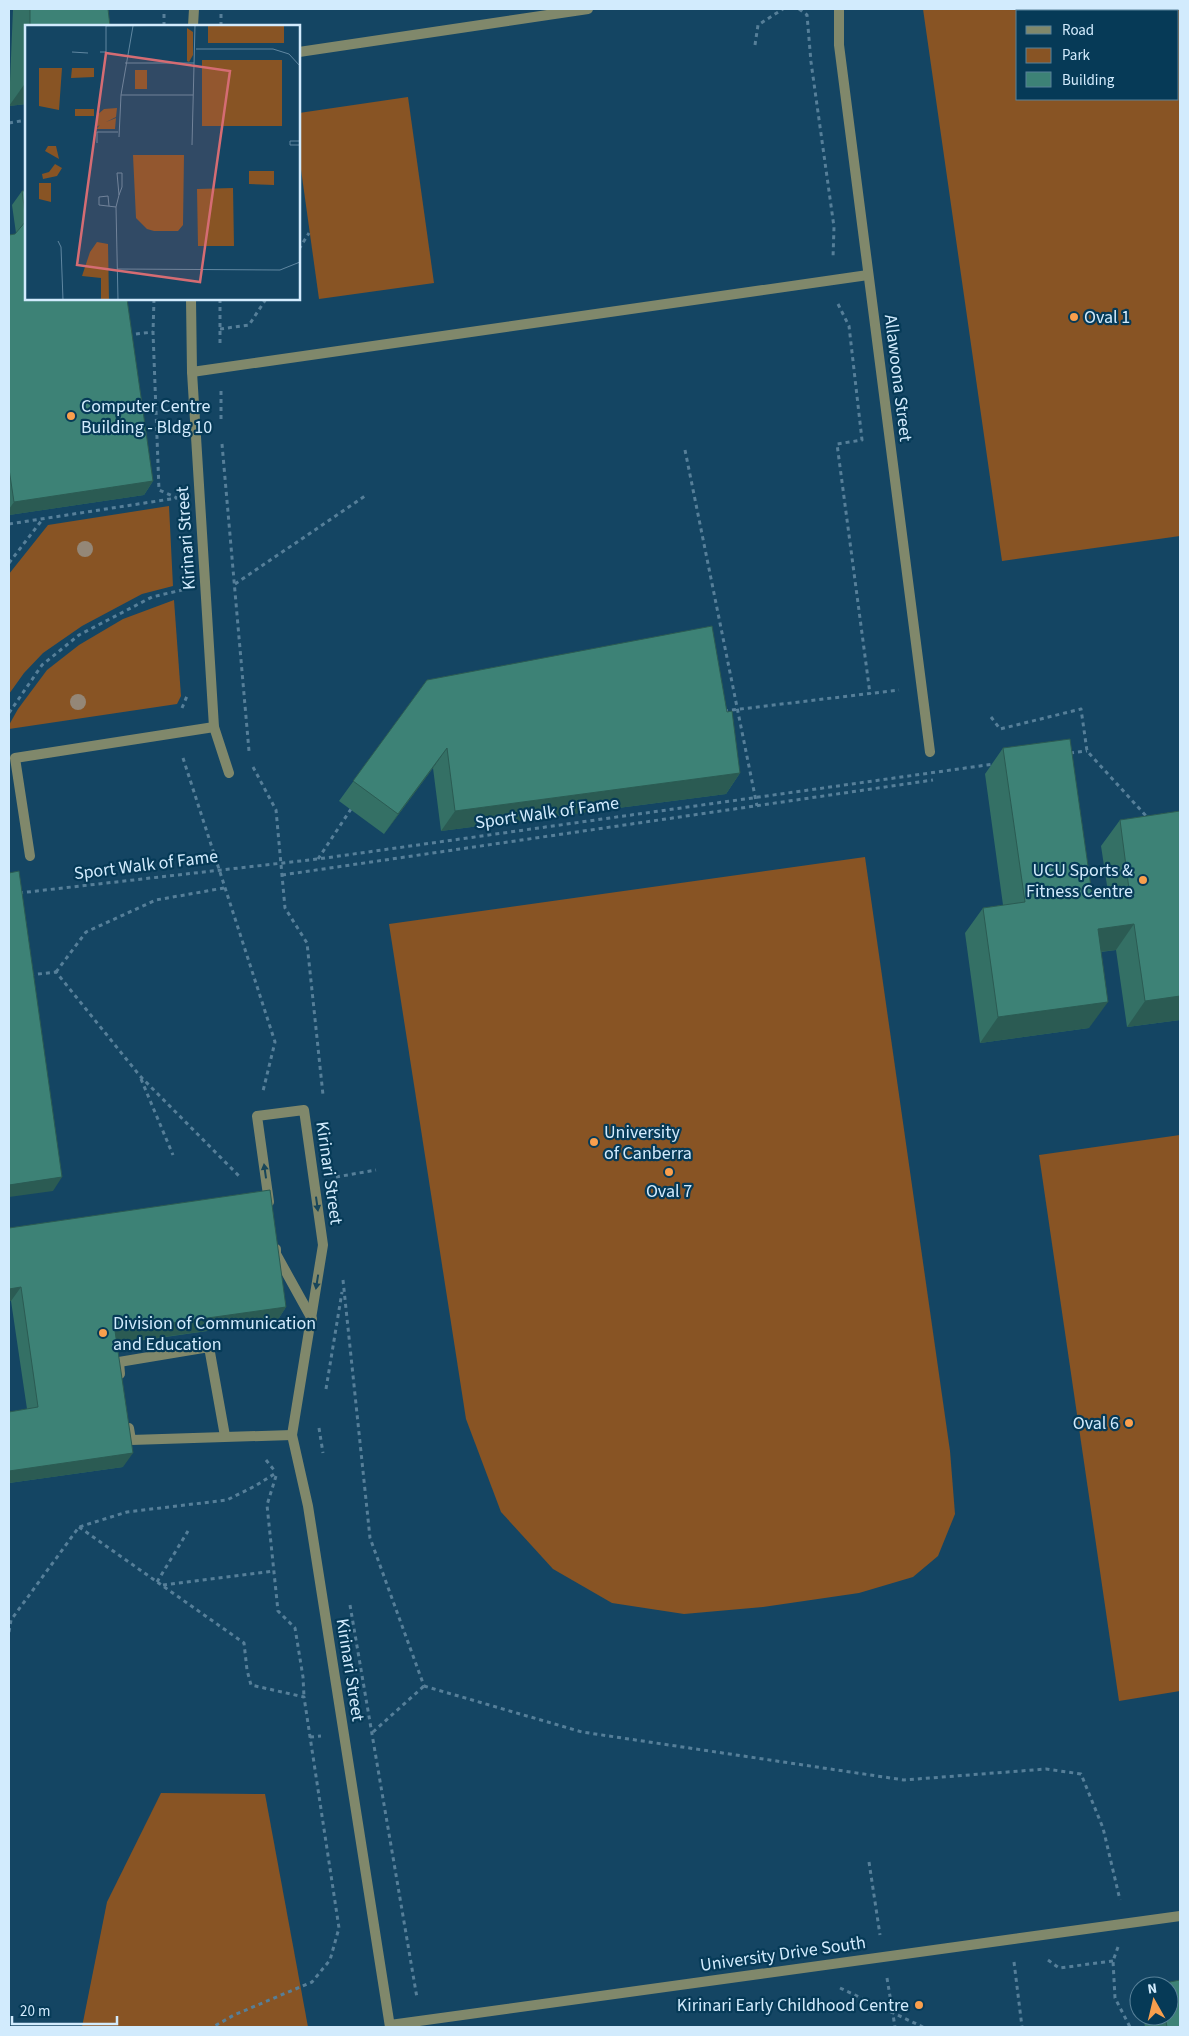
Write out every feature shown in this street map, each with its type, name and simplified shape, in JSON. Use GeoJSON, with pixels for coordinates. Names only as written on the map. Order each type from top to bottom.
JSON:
{"type":"FeatureCollection","features":[{"type":"Feature","properties":{"kind":"street"},"geometry":{"type":"LineString","coordinates":[[193,25],[194,9]]}},
{"type":"Feature","properties":{"kind":"street"},"geometry":{"type":"LineString","coordinates":[[300,52],[588,9]]}},
{"type":"Feature","properties":{"kind":"street","name":"Allawoona Street"},"geometry":{"type":"LineString","coordinates":[[839,9],[839,46],[930,752]]}},
{"type":"Feature","properties":{"kind":"street"},"geometry":{"type":"LineString","coordinates":[[192,372],[868,275]]}},
{"type":"Feature","properties":{"kind":"street","name":"Kirinari Street"},"geometry":{"type":"LineString","coordinates":[[191,300],[192,372],[214,728],[229,773]]}},
{"type":"Feature","properties":{"kind":"street"},"geometry":{"type":"LineString","coordinates":[[30,856],[15,758],[214,728]]}},
{"type":"Feature","properties":{"kind":"street","name":"Kirinari Street"},"geometry":{"type":"LineString","coordinates":[[257,1116],[304,1110],[323,1245],[292,1435],[308,1506],[390,2026]]}},
{"type":"Feature","properties":{"kind":"street"},"geometry":{"type":"LineString","coordinates":[[257,1116],[270,1210]]}},
{"type":"Feature","properties":{"kind":"street"},"geometry":{"type":"LineString","coordinates":[[274,1237],[276,1254],[312,1319]]}},
{"type":"Feature","properties":{"kind":"street"},"geometry":{"type":"LineString","coordinates":[[122,1382],[118,1362],[209,1346],[225,1436]]}},
{"type":"Feature","properties":{"kind":"street"},"geometry":{"type":"LineString","coordinates":[[128,1421],[131,1440],[292,1435]]}},
{"type":"Feature","properties":{"kind":"street","name":"University Drive South"},"geometry":{"type":"LineString","coordinates":[[390,2026],[420,2020],[1180,1916]]}},
{"type":"Feature","properties":{"kind":"path"},"geometry":{"type":"LineString","coordinates":[[164,9],[164,25]]}},
{"type":"Feature","properties":{"kind":"path"},"geometry":{"type":"LineString","coordinates":[[221,25],[222,9]]}},
{"type":"Feature","properties":{"kind":"path"},"geometry":{"type":"LineString","coordinates":[[755,46],[758,25],[783,9]]}},
{"type":"Feature","properties":{"kind":"path"},"geometry":{"type":"LineString","coordinates":[[799,9],[807,15],[810,62],[834,227],[832,252],[835,279],[839,306],[849,326],[862,440],[837,444],[870,694]]}},
{"type":"Feature","properties":{"kind":"path"},"geometry":{"type":"LineString","coordinates":[[9,123],[25,120]]}},
{"type":"Feature","properties":{"kind":"path"},"geometry":{"type":"LineString","coordinates":[[300,248],[310,233]]}},
{"type":"Feature","properties":{"kind":"path"},"geometry":{"type":"LineString","coordinates":[[9,524],[178,498],[159,490],[153,332],[154,300]]}},
{"type":"Feature","properties":{"kind":"path"},"geometry":{"type":"LineString","coordinates":[[220,300],[221,427]]}},
{"type":"Feature","properties":{"kind":"path"},"geometry":{"type":"LineString","coordinates":[[220,329],[248,325],[265,300]]}},
{"type":"Feature","properties":{"kind":"path"},"geometry":{"type":"LineString","coordinates":[[121,336],[153,332]]}},
{"type":"Feature","properties":{"kind":"path"},"geometry":{"type":"LineString","coordinates":[[222,437],[250,760],[276,810],[285,908],[306,943],[323,1100]]}},
{"type":"Feature","properties":{"kind":"path"},"geometry":{"type":"LineString","coordinates":[[685,450],[757,806]]}},
{"type":"Feature","properties":{"kind":"path"},"geometry":{"type":"LineString","coordinates":[[234,585],[365,496]]}},
{"type":"Feature","properties":{"kind":"path"},"geometry":{"type":"LineString","coordinates":[[9,563],[42,520]]}},
{"type":"Feature","properties":{"kind":"path"},"geometry":{"type":"LineString","coordinates":[[9,713],[42,665],[80,635],[152,597],[182,590]]}},
{"type":"Feature","properties":{"kind":"path"},"geometry":{"type":"LineString","coordinates":[[719,712],[922,687]]}},
{"type":"Feature","properties":{"kind":"path"},"geometry":{"type":"LineString","coordinates":[[991,717],[1000,729],[1081,708],[1087,751],[1147,817],[1155,816]]}},
{"type":"Feature","properties":{"kind":"path"},"geometry":{"type":"LineString","coordinates":[[1067,753],[1087,751]]}},
{"type":"Feature","properties":{"kind":"path"},"geometry":{"type":"LineString","coordinates":[[183,758],[275,1042],[257,1116]]}},
{"type":"Feature","properties":{"kind":"path","name":"Sport Walk of Fame"},"geometry":{"type":"LineString","coordinates":[[10,894],[318,859],[998,763]]}},
{"type":"Feature","properties":{"kind":"path"},"geometry":{"type":"LineString","coordinates":[[282,875],[933,780]]}},
{"type":"Feature","properties":{"kind":"path"},"geometry":{"type":"LineString","coordinates":[[318,859],[351,809]]}},
{"type":"Feature","properties":{"kind":"path"},"geometry":{"type":"LineString","coordinates":[[22,976],[56,972],[86,932],[156,900],[224,888]]}},
{"type":"Feature","properties":{"kind":"path"},"geometry":{"type":"LineString","coordinates":[[56,972],[140,1076],[242,1180]]}},
{"type":"Feature","properties":{"kind":"path"},"geometry":{"type":"LineString","coordinates":[[140,1076],[173,1155]]}},
{"type":"Feature","properties":{"kind":"path"},"geometry":{"type":"LineString","coordinates":[[332,1178],[376,1170]]}},
{"type":"Feature","properties":{"kind":"path"},"geometry":{"type":"LineString","coordinates":[[342,1277],[370,1538],[424,1686]]}},
{"type":"Feature","properties":{"kind":"path"},"geometry":{"type":"LineString","coordinates":[[325,1392],[343,1286]]}},
{"type":"Feature","properties":{"kind":"path"},"geometry":{"type":"LineString","coordinates":[[319,1431],[320,1421]]}},
{"type":"Feature","properties":{"kind":"path"},"geometry":{"type":"LineString","coordinates":[[212,2027],[234,2015],[312,1982],[330,1960],[339,1928],[295,1628],[278,1611],[267,1505],[273,1490],[276,1472],[264,1457],[258,1436]]}},
{"type":"Feature","properties":{"kind":"path"},"geometry":{"type":"LineString","coordinates":[[9,1632],[10,1620],[79,1527],[127,1512],[227,1500],[255,1486],[276,1472]]}},
{"type":"Feature","properties":{"kind":"path"},"geometry":{"type":"LineString","coordinates":[[79,1527],[244,1643],[251,1685],[304,1697]]}},
{"type":"Feature","properties":{"kind":"path"},"geometry":{"type":"LineString","coordinates":[[157,1582],[188,1531]]}},
{"type":"Feature","properties":{"kind":"path"},"geometry":{"type":"LineString","coordinates":[[162,1585],[274,1571]]}},
{"type":"Feature","properties":{"kind":"path"},"geometry":{"type":"LineString","coordinates":[[420,2020],[372,1732],[424,1686]]}},
{"type":"Feature","properties":{"kind":"path"},"geometry":{"type":"LineString","coordinates":[[424,1686],[582,1732],[904,1780],[1046,1769],[1081,1774],[1102,1828],[1126,1924],[1113,1961],[1115,1998],[1130,2027]]}},
{"type":"Feature","properties":{"kind":"path"},"geometry":{"type":"LineString","coordinates":[[1014,1962],[1022,2027]]}},
{"type":"Feature","properties":{"kind":"path"},"geometry":{"type":"LineString","coordinates":[[836,1987],[923,2027]]}},
{"type":"Feature","properties":{"kind":"green space","name":"Oval 1"},"geometry":{"type":"Polygon","coordinates":[[[923,9],[1180,9],[1180,536],[1002,561],[923,9]]]}},
{"type":"Feature","properties":{"kind":"green space"},"geometry":{"type":"Polygon","coordinates":[[[408,97],[434,283],[319,299],[300,162],[300,113],[408,97]]]}},
{"type":"Feature","properties":{"kind":"green space"},"geometry":{"type":"Polygon","coordinates":[[[169,506],[173,586],[142,594],[82,626],[43,653],[24,673],[9,694],[9,574],[48,525],[169,506]]]}},
{"type":"Feature","properties":{"kind":"green space"},"geometry":{"type":"Polygon","coordinates":[[[174,600],[181,696],[177,704],[9,729],[9,725],[18,709],[47,670],[79,645],[123,619],[174,600]]]}},
{"type":"Feature","properties":{"kind":"green space","name":"Oval 7"},"geometry":{"type":"Polygon","coordinates":[[[865,857],[950,1451],[955,1514],[938,1556],[913,1577],[859,1593],[763,1607],[684,1614],[612,1603],[553,1569],[501,1512],[466,1419],[389,924],[865,857]]]}},
{"type":"Feature","properties":{"kind":"green space","name":"Oval 6"},"geometry":{"type":"Polygon","coordinates":[[[1180,1135],[1180,1691],[1119,1701],[1039,1155],[1180,1135]]]}},
{"type":"Feature","properties":{"kind":"green space"},"geometry":{"type":"Polygon","coordinates":[[[161,1793],[265,1794],[308,2027],[82,2027],[107,1902],[161,1793]]]}},
{"type":"Feature","properties":{"kind":"building"},"geometry":{"type":"Polygon","coordinates":[[[30,9],[108,9],[110,25],[30,25],[30,9]]]}},
{"type":"Feature","properties":{"kind":"building"},"geometry":{"type":"Polygon","coordinates":[[[22,191],[25,191],[25,214],[22,191]]]}},
{"type":"Feature","properties":{"kind":"building","name":"Computer Centre Building - Bldg 10"},"geometry":{"type":"Polygon","coordinates":[[[25,222],[25,300],[127,300],[153,481],[14,502],[9,469],[9,235],[15,234],[25,222]]]}},
{"type":"Feature","properties":{"kind":"building"},"geometry":{"type":"Polygon","coordinates":[[[712,626],[727,712],[732,711],[740,773],[455,811],[447,748],[398,814],[353,781],[427,680],[712,626]]]}},
{"type":"Feature","properties":{"kind":"building","name":"UCU Sports & Fitness Centre"},"geometry":{"type":"Polygon","coordinates":[[[1070,739],[1092,894],[1129,889],[1120,820],[1180,811],[1180,996],[1145,1001],[1134,924],[1098,929],[1108,1002],[998,1017],[983,908],[1025,902],[1003,748],[1070,739]]]}},
{"type":"Feature","properties":{"kind":"building"},"geometry":{"type":"Polygon","coordinates":[[[19,871],[62,1177],[9,1185],[9,873],[19,871]]]}},
{"type":"Feature","properties":{"kind":"building","name":"Division of Communication and Education"},"geometry":{"type":"Polygon","coordinates":[[[270,1190],[286,1307],[115,1331],[133,1453],[9,1471],[9,1412],[38,1407],[21,1287],[9,1289],[9,1228],[270,1190]]]}},
{"type":"Feature","properties":{"kind":"building"},"geometry":{"type":"Polygon","coordinates":[[[1179,1980],[1180,2027],[1167,2027],[1179,2026],[1179,1980]]]}},
{"type":"Feature","properties":{"kind":"place","name":"Oval 1"},"geometry":{"type":"Point","coordinates":[1074,317]}},
{"type":"Feature","properties":{"kind":"place","name":"Computer Centre Building - Bldg 10"},"geometry":{"type":"Point","coordinates":[71,416]}},
{"type":"Feature","properties":{"kind":"place","name":"UCU Sports & Fitness Centre"},"geometry":{"type":"Point","coordinates":[1143,880]}},
{"type":"Feature","properties":{"kind":"place","name":"University of Canberra"},"geometry":{"type":"Point","coordinates":[594,1142]}},
{"type":"Feature","properties":{"kind":"place","name":"Oval 7"},"geometry":{"type":"Point","coordinates":[669,1172]}},
{"type":"Feature","properties":{"kind":"place","name":"Division of Communication and Education"},"geometry":{"type":"Point","coordinates":[103,1333]}},
{"type":"Feature","properties":{"kind":"place","name":"Oval 6"},"geometry":{"type":"Point","coordinates":[1129,1423]}},
{"type":"Feature","properties":{"kind":"place","name":"Kirinari Early Childhood Centre"},"geometry":{"type":"Point","coordinates":[919,2005]}}]}
